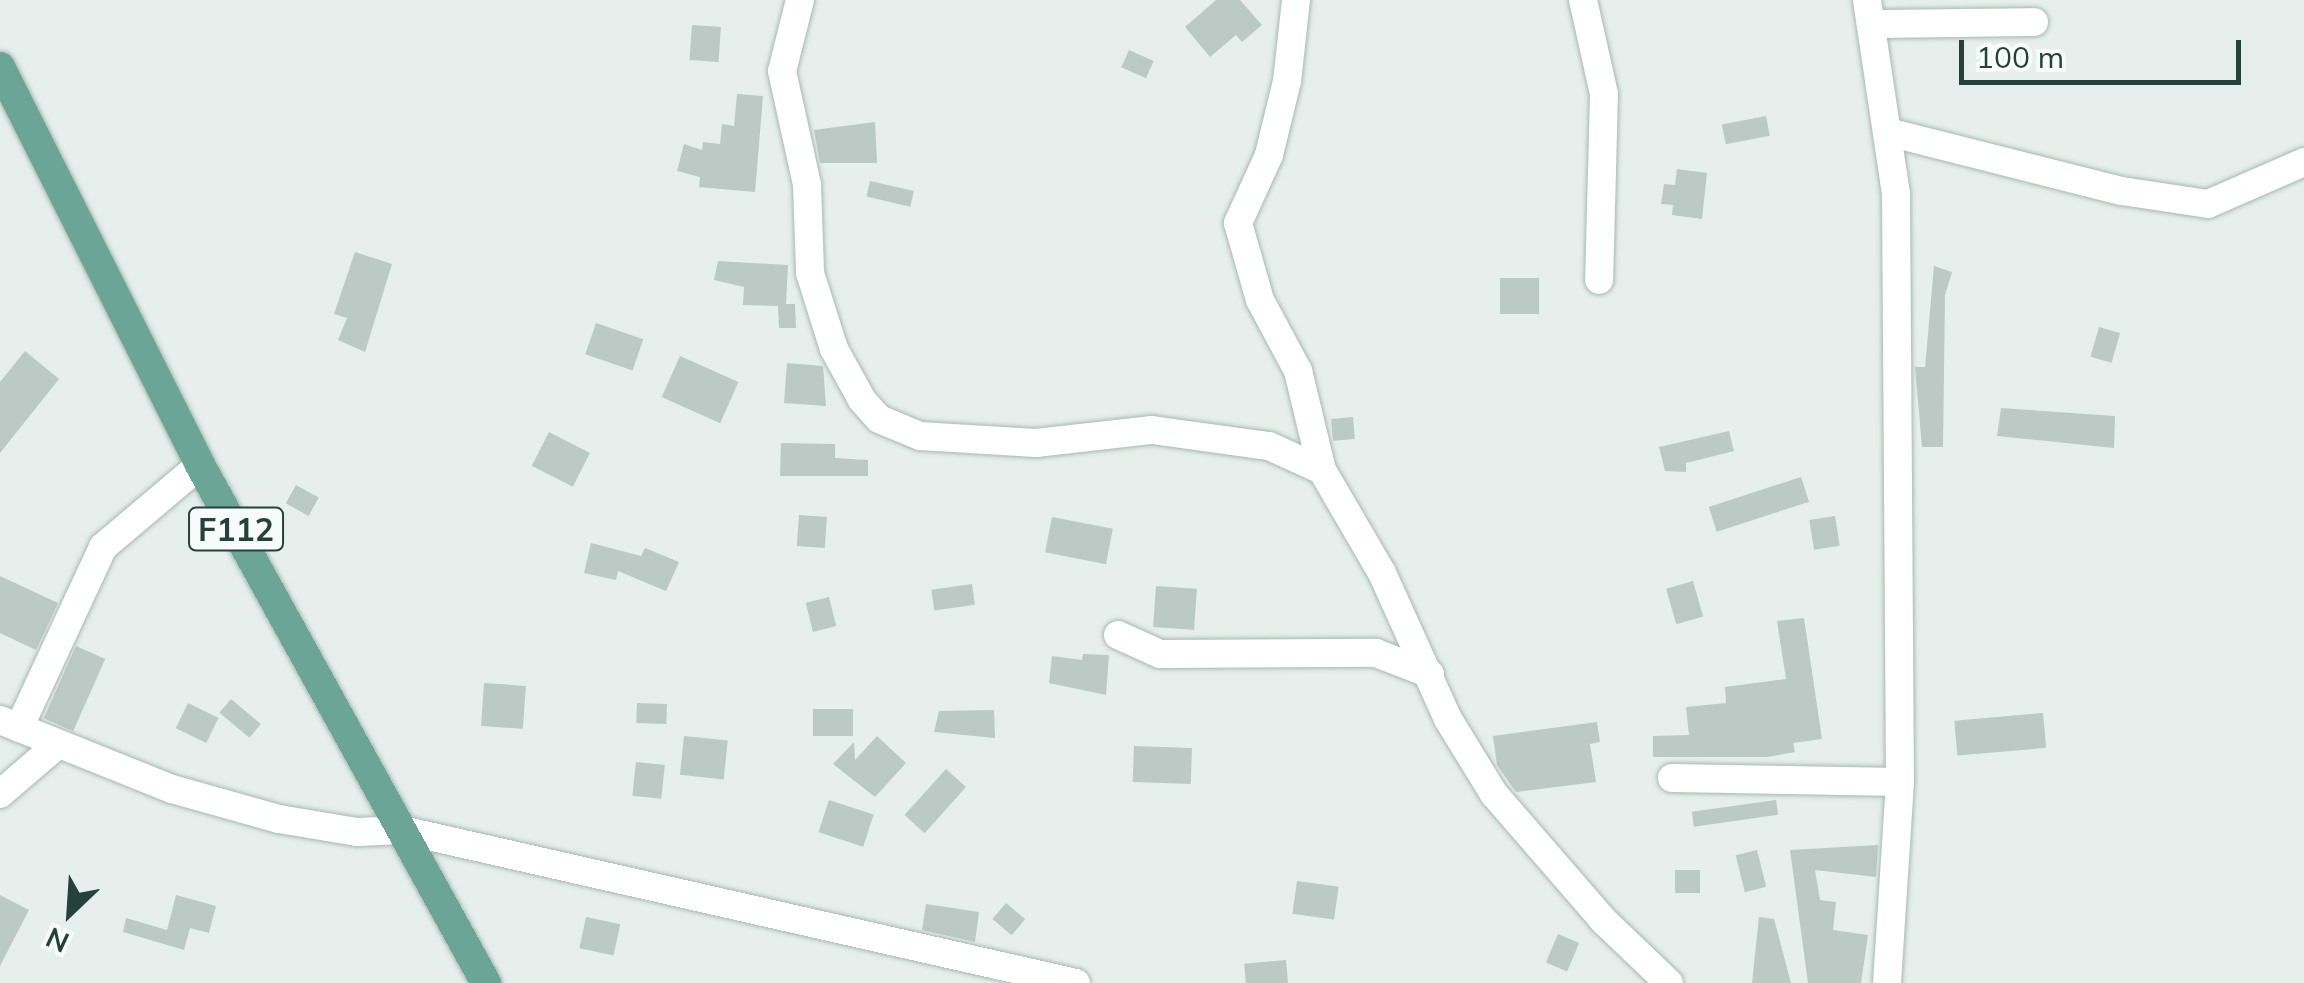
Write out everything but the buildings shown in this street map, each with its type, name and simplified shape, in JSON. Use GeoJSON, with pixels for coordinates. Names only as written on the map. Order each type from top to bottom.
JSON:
{"type":"FeatureCollection","features":[{"type":"Feature","properties":{"kind":"main road","name":"F112"},"geometry":{"type":"LineString","coordinates":[[0,67],[200,466],[486,983]]}},
{"type":"Feature","properties":{"kind":"street"},"geometry":{"type":"LineString","coordinates":[[800,0],[782,70],[807,186],[810,273],[834,349],[879,419],[920,436],[1036,442],[1152,430],[1269,446],[1322,470]]}},
{"type":"Feature","properties":{"kind":"street"},"geometry":{"type":"LineString","coordinates":[[1296,0],[1288,81],[1269,155],[1238,222],[1260,300],[1298,371],[1322,470],[1430,674],[1467,754],[1512,820],[1669,983]]}},
{"type":"Feature","properties":{"kind":"street"},"geometry":{"type":"LineString","coordinates":[[1583,0],[1604,94],[1599,280]]}},
{"type":"Feature","properties":{"kind":"street"},"geometry":{"type":"LineString","coordinates":[[1887,983],[1900,782],[1896,213],[1871,12],[2034,22]]}},
{"type":"Feature","properties":{"kind":"street"},"geometry":{"type":"LineString","coordinates":[[1888,132],[2122,190],[2208,204],[2304,162]]}},
{"type":"Feature","properties":{"kind":"street"},"geometry":{"type":"LineString","coordinates":[[200,466],[103,546],[10,724],[172,789],[280,819],[337,830],[402,830],[1076,983]]}},
{"type":"Feature","properties":{"kind":"street"},"geometry":{"type":"LineString","coordinates":[[1118,636],[1160,654],[1376,653],[1430,674]]}},
{"type":"Feature","properties":{"kind":"street"},"geometry":{"type":"LineString","coordinates":[[0,794],[58,745]]}},
{"type":"Feature","properties":{"kind":"street"},"geometry":{"type":"LineString","coordinates":[[1672,778],[1900,782]]}}]}
